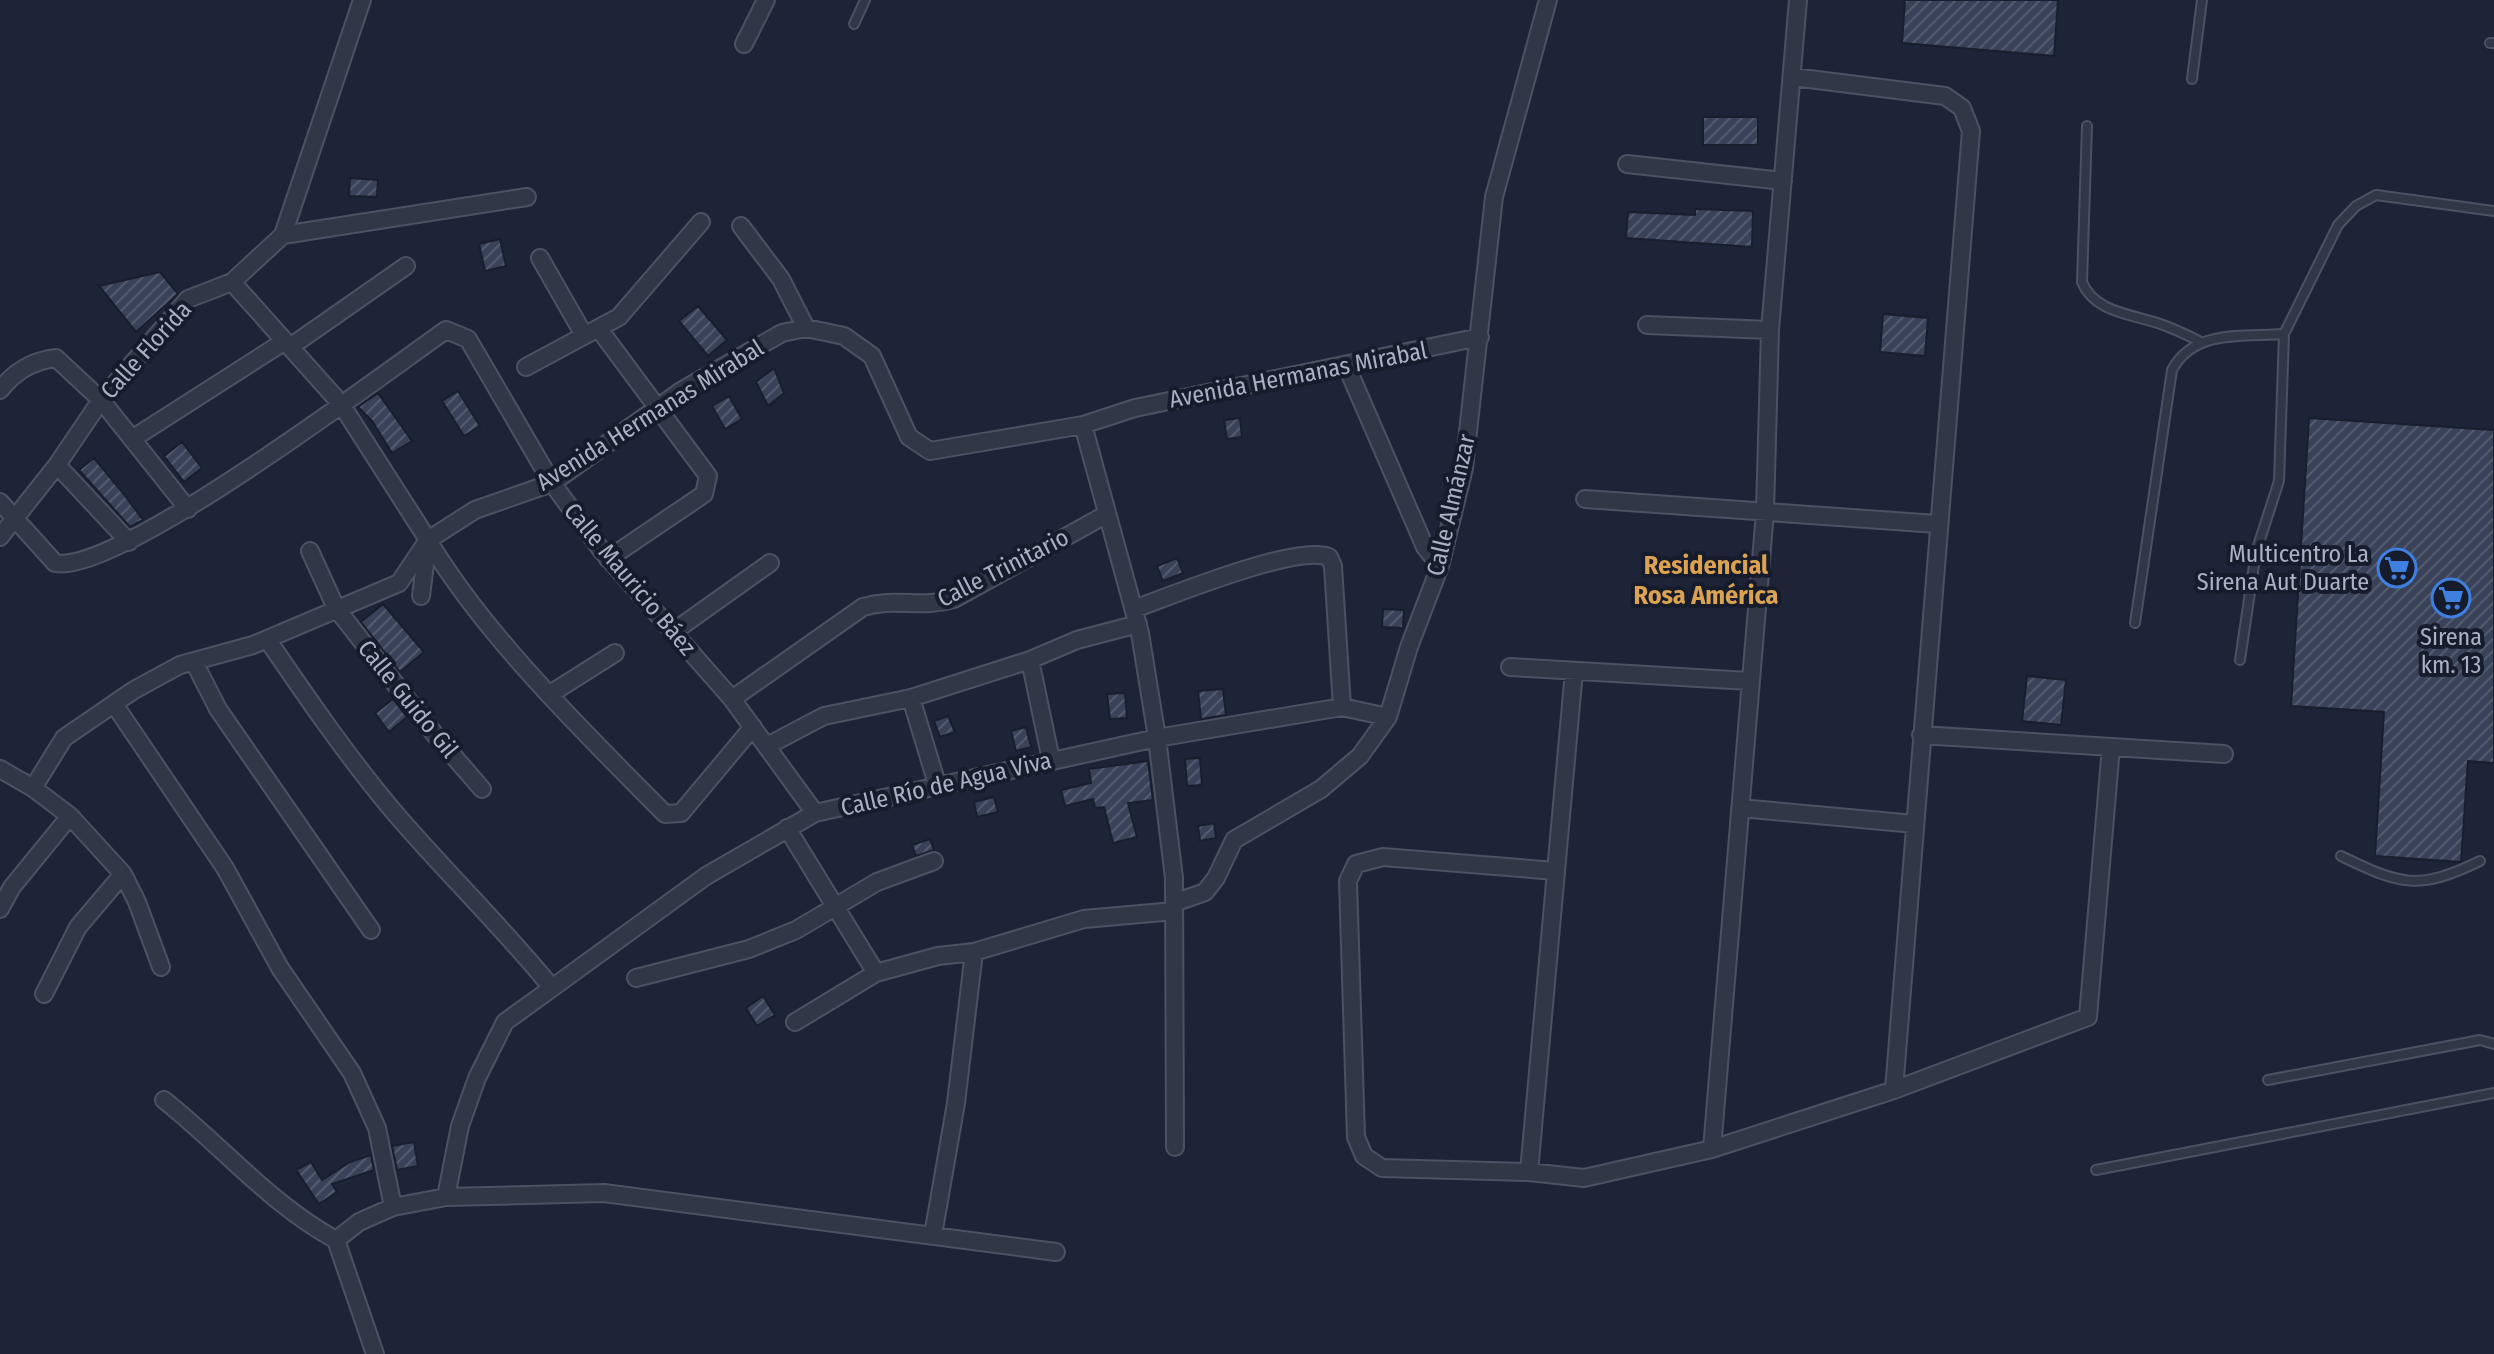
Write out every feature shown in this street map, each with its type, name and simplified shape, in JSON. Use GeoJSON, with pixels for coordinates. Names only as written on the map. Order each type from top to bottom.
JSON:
{"type":"FeatureCollection","features":[{"type":"Feature","properties":{"kind":"street","name":"Calle Florida"},"geometry":{"type":"LineString","coordinates":[[0,537],[57,465],[101,400],[188,299],[232,282],[283,235],[362,0]]}},
{"type":"Feature","properties":{"kind":"street"},"geometry":{"type":"LineString","coordinates":[[744,44],[766,0]]}},
{"type":"Feature","properties":{"kind":"street","name":"Calle Almánzar"},"geometry":{"type":"LineString","coordinates":[[1174,907],[1205,892],[1216,878],[1234,840],[1321,789],[1360,756],[1388,717],[1409,647],[1440,566],[1464,468],[1494,197],[1548,0]]}},
{"type":"Feature","properties":{"kind":"street"},"geometry":{"type":"LineString","coordinates":[[1712,1149],[1765,512],[1770,330],[1798,0]]}},
{"type":"Feature","properties":{"kind":"street"},"geometry":{"type":"LineString","coordinates":[[1793,77],[1945,96],[1962,108],[1969,119],[1971,131],[1937,524],[1894,1090]]}},
{"type":"Feature","properties":{"kind":"street"},"geometry":{"type":"LineString","coordinates":[[1627,164],[1783,181]]}},
{"type":"Feature","properties":{"kind":"street"},"geometry":{"type":"LineString","coordinates":[[283,235],[527,197]]}},
{"type":"Feature","properties":{"kind":"street"},"geometry":{"type":"LineString","coordinates":[[526,367],[619,317],[701,222]]}},
{"type":"Feature","properties":{"kind":"street"},"geometry":{"type":"LineString","coordinates":[[741,226],[781,279],[806,328]]}},
{"type":"Feature","properties":{"kind":"street"},"geometry":{"type":"LineString","coordinates":[[540,258],[592,332],[659,407],[708,476],[704,494],[608,559]]}},
{"type":"Feature","properties":{"kind":"street"},"geometry":{"type":"LineString","coordinates":[[132,439],[287,344],[406,266]]}},
{"type":"Feature","properties":{"kind":"street"},"geometry":{"type":"LineString","coordinates":[[232,282],[341,404],[451,579],[550,694],[665,814],[681,813],[753,727]]}},
{"type":"Feature","properties":{"kind":"street"},"geometry":{"type":"LineString","coordinates":[[1647,325],[1770,330]]}},
{"type":"Feature","properties":{"kind":"street","name":"Avenida Hermanas Mirabal"},"geometry":{"type":"LineString","coordinates":[[33,788],[64,738],[114,704],[180,665],[267,639],[399,583],[428,540],[475,510],[552,483],[659,407],[782,333],[806,328],[844,336],[872,356],[909,437],[930,451],[1083,425],[1135,408],[1480,337]]}},
{"type":"Feature","properties":{"kind":"street","name":"Calle Mauricio Báez"},"geometry":{"type":"LineString","coordinates":[[341,404],[446,330],[468,339],[552,483],[608,559],[732,699],[815,813]]}},
{"type":"Feature","properties":{"kind":"street"},"geometry":{"type":"LineString","coordinates":[[0,390],[12,375],[39,360],[56,358],[101,400],[188,509]]}},
{"type":"Feature","properties":{"kind":"street"},"geometry":{"type":"LineString","coordinates":[[1346,365],[1425,547],[1440,566]]}},
{"type":"Feature","properties":{"kind":"street"},"geometry":{"type":"LineString","coordinates":[[0,502],[55,563],[67,566],[129,542],[188,509],[341,404]]}},
{"type":"Feature","properties":{"kind":"street"},"geometry":{"type":"LineString","coordinates":[[1083,425],[1136,617],[1157,738],[1174,907],[1175,1147]]}},
{"type":"Feature","properties":{"kind":"street"},"geometry":{"type":"LineString","coordinates":[[57,465],[129,542]]}},
{"type":"Feature","properties":{"kind":"street"},"geometry":{"type":"LineString","coordinates":[[1585,499],[1937,524]]}},
{"type":"Feature","properties":{"kind":"street","name":"Calle Trinitario"},"geometry":{"type":"LineString","coordinates":[[732,699],[863,607],[886,600],[930,606],[954,599],[1107,514]]}},
{"type":"Feature","properties":{"kind":"street"},"geometry":{"type":"LineString","coordinates":[[421,596],[428,540]]}},
{"type":"Feature","properties":{"kind":"street","name":"Calle Guido Gil"},"geometry":{"type":"LineString","coordinates":[[310,551],[336,608],[428,726],[482,789]]}},
{"type":"Feature","properties":{"kind":"street"},"geometry":{"type":"LineString","coordinates":[[767,746],[824,716],[911,698],[1030,660],[1136,617],[1222,577],[1312,553],[1329,557],[1333,566],[1342,707]]}},
{"type":"Feature","properties":{"kind":"street"},"geometry":{"type":"LineString","coordinates":[[673,632],[770,563]]}},
{"type":"Feature","properties":{"kind":"street"},"geometry":{"type":"LineString","coordinates":[[267,639],[323,722],[389,806],[460,888],[501,926],[552,988]]}},
{"type":"Feature","properties":{"kind":"street"},"geometry":{"type":"LineString","coordinates":[[550,694],[615,653]]}},
{"type":"Feature","properties":{"kind":"street"},"geometry":{"type":"LineString","coordinates":[[1030,660],[1051,760]]}},
{"type":"Feature","properties":{"kind":"street"},"geometry":{"type":"LineString","coordinates":[[194,662],[218,709],[371,930]]}},
{"type":"Feature","properties":{"kind":"street"},"geometry":{"type":"LineString","coordinates":[[1510,667],[1749,681]]}},
{"type":"Feature","properties":{"kind":"street"},"geometry":{"type":"LineString","coordinates":[[1529,1172],[1574,671]]}},
{"type":"Feature","properties":{"kind":"street"},"geometry":{"type":"LineString","coordinates":[[911,698],[937,784]]}},
{"type":"Feature","properties":{"kind":"street"},"geometry":{"type":"LineString","coordinates":[[114,704],[225,868],[280,968],[352,1073],[377,1128],[393,1207]]}},
{"type":"Feature","properties":{"kind":"street","name":"Calle Río de Agua Viva"},"geometry":{"type":"LineString","coordinates":[[446,1197],[460,1126],[477,1078],[505,1022],[706,876],[815,813],[1157,738],[1342,707],[1388,717]]}},
{"type":"Feature","properties":{"kind":"street"},"geometry":{"type":"LineString","coordinates":[[1921,735],[2224,754]]}},
{"type":"Feature","properties":{"kind":"street"},"geometry":{"type":"LineString","coordinates":[[1556,871],[1383,857],[1356,864],[1348,881],[1356,1137],[1364,1156],[1382,1168],[1529,1172],[1584,1178],[1712,1149],[1894,1090],[2088,1017],[2111,747]]}},
{"type":"Feature","properties":{"kind":"street"},"geometry":{"type":"LineString","coordinates":[[0,769],[33,788],[70,816],[123,874],[161,967]]}},
{"type":"Feature","properties":{"kind":"street"},"geometry":{"type":"LineString","coordinates":[[1740,808],[1915,824]]}},
{"type":"Feature","properties":{"kind":"street"},"geometry":{"type":"LineString","coordinates":[[0,909],[12,887],[70,816]]}},
{"type":"Feature","properties":{"kind":"street"},"geometry":{"type":"LineString","coordinates":[[787,828],[876,973]]}},
{"type":"Feature","properties":{"kind":"street"},"geometry":{"type":"LineString","coordinates":[[636,978],[749,949],[796,930],[833,905],[877,882],[934,861]]}},
{"type":"Feature","properties":{"kind":"street"},"geometry":{"type":"LineString","coordinates":[[44,994],[78,927],[123,874]]}},
{"type":"Feature","properties":{"kind":"street"},"geometry":{"type":"LineString","coordinates":[[795,1022],[876,973],[938,956],[974,952],[1084,919],[1174,907]]}},
{"type":"Feature","properties":{"kind":"street"},"geometry":{"type":"LineString","coordinates":[[933,1235],[956,1103],[974,952]]}},
{"type":"Feature","properties":{"kind":"street"},"geometry":{"type":"LineString","coordinates":[[164,1100],[215,1141],[296,1217],[336,1240],[375,1354]]}},
{"type":"Feature","properties":{"kind":"street"},"geometry":{"type":"LineString","coordinates":[[336,1240],[359,1222],[393,1207],[446,1197],[604,1193],[1056,1252]]}},
{"type":"Feature","properties":{"kind":"lane"},"geometry":{"type":"LineString","coordinates":[[854,24],[865,0]]}},
{"type":"Feature","properties":{"kind":"lane"},"geometry":{"type":"LineString","coordinates":[[2192,79],[2202,0]]}},
{"type":"Feature","properties":{"kind":"lane"},"geometry":{"type":"LineString","coordinates":[[2087,126],[2082,282],[2088,296],[2107,308],[2164,325],[2199,341]]}},
{"type":"Feature","properties":{"kind":"lane"},"geometry":{"type":"LineString","coordinates":[[2240,660],[2256,552],[2279,481],[2284,334],[2338,225],[2356,206],[2376,195],[2494,211]]}},
{"type":"Feature","properties":{"kind":"lane"},"geometry":{"type":"LineString","coordinates":[[2135,623],[2172,370],[2181,353],[2199,341],[2284,334]]}},
{"type":"Feature","properties":{"kind":"lane"},"geometry":{"type":"LineString","coordinates":[[2341,856],[2395,881],[2406,882],[2443,878],[2480,861]]}},
{"type":"Feature","properties":{"kind":"lane"},"geometry":{"type":"LineString","coordinates":[[2268,1080],[2480,1040],[2494,1044]]}},
{"type":"Feature","properties":{"kind":"lane"},"geometry":{"type":"LineString","coordinates":[[2096,1170],[2494,1093]]}},
{"type":"Feature","properties":{"kind":"building"},"geometry":{"type":"Polygon","coordinates":[[[1905,0],[2058,0],[2054,56],[1902,43],[1905,0]]]}},
{"type":"Feature","properties":{"kind":"building"},"geometry":{"type":"Polygon","coordinates":[[[1703,117],[1758,117],[1758,145],[1703,145],[1703,117]]]}},
{"type":"Feature","properties":{"kind":"building"},"geometry":{"type":"Polygon","coordinates":[[[350,178],[378,180],[377,197],[349,196],[350,178]]]}},
{"type":"Feature","properties":{"kind":"building"},"geometry":{"type":"Polygon","coordinates":[[[1695,209],[1753,211],[1752,247],[1626,238],[1628,212],[1695,215],[1695,209]]]}},
{"type":"Feature","properties":{"kind":"building"},"geometry":{"type":"Polygon","coordinates":[[[500,239],[506,266],[485,271],[479,244],[500,239]]]}},
{"type":"Feature","properties":{"kind":"building"},"geometry":{"type":"Polygon","coordinates":[[[160,272],[178,294],[136,332],[99,286],[160,272]]]}},
{"type":"Feature","properties":{"kind":"building"},"geometry":{"type":"Polygon","coordinates":[[[698,306],[727,340],[708,356],[679,321],[698,306]]]}},
{"type":"Feature","properties":{"kind":"building"},"geometry":{"type":"Polygon","coordinates":[[[1883,314],[1928,318],[1925,356],[1880,352],[1883,314]]]}},
{"type":"Feature","properties":{"kind":"building"},"geometry":{"type":"Polygon","coordinates":[[[774,368],[784,393],[768,406],[756,382],[774,368]]]}},
{"type":"Feature","properties":{"kind":"building"},"geometry":{"type":"Polygon","coordinates":[[[458,391],[480,426],[464,436],[442,401],[458,391]]]}},
{"type":"Feature","properties":{"kind":"building"},"geometry":{"type":"Polygon","coordinates":[[[378,393],[412,441],[392,453],[372,421],[358,407],[378,393]]]}},
{"type":"Feature","properties":{"kind":"building"},"geometry":{"type":"Polygon","coordinates":[[[729,396],[742,419],[725,429],[712,406],[729,396]]]}},
{"type":"Feature","properties":{"kind":"building"},"geometry":{"type":"Polygon","coordinates":[[[1240,418],[1242,437],[1227,439],[1224,420],[1240,418]]]}},
{"type":"Feature","properties":{"kind":"building","name":"Multicentro La Sirena Aut Duarte"},"geometry":{"type":"Polygon","coordinates":[[[2309,418],[2494,430],[2494,763],[2468,761],[2461,862],[2375,856],[2384,712],[2291,706],[2309,418]]]}},
{"type":"Feature","properties":{"kind":"building"},"geometry":{"type":"Polygon","coordinates":[[[182,442],[202,468],[184,482],[164,456],[182,442]]]}},
{"type":"Feature","properties":{"kind":"building"},"geometry":{"type":"Polygon","coordinates":[[[94,458],[143,520],[130,527],[79,470],[94,458]]]}},
{"type":"Feature","properties":{"kind":"building"},"geometry":{"type":"Polygon","coordinates":[[[1177,558],[1183,573],[1163,581],[1157,566],[1177,558]]]}},
{"type":"Feature","properties":{"kind":"building"},"geometry":{"type":"Polygon","coordinates":[[[383,604],[424,652],[400,672],[361,622],[383,604]]]}},
{"type":"Feature","properties":{"kind":"building"},"geometry":{"type":"Polygon","coordinates":[[[1383,609],[1404,610],[1403,628],[1382,627],[1383,609]]]}},
{"type":"Feature","properties":{"kind":"building"},"geometry":{"type":"Polygon","coordinates":[[[2027,676],[2066,680],[2061,725],[2022,721],[2027,676]]]}},
{"type":"Feature","properties":{"kind":"building"},"geometry":{"type":"Polygon","coordinates":[[[1223,689],[1226,715],[1201,719],[1198,691],[1223,689]]]}},
{"type":"Feature","properties":{"kind":"building"},"geometry":{"type":"Polygon","coordinates":[[[1125,693],[1127,718],[1110,719],[1107,694],[1125,693]]]}},
{"type":"Feature","properties":{"kind":"building"},"geometry":{"type":"Polygon","coordinates":[[[393,699],[407,717],[389,732],[375,713],[393,699]]]}},
{"type":"Feature","properties":{"kind":"building"},"geometry":{"type":"Polygon","coordinates":[[[948,716],[955,732],[940,737],[934,721],[948,716]]]}},
{"type":"Feature","properties":{"kind":"building"},"geometry":{"type":"Polygon","coordinates":[[[1026,727],[1031,747],[1016,751],[1011,731],[1026,727]]]}},
{"type":"Feature","properties":{"kind":"building"},"geometry":{"type":"Polygon","coordinates":[[[1200,758],[1202,785],[1187,786],[1185,759],[1200,758]]]}},
{"type":"Feature","properties":{"kind":"building"},"geometry":{"type":"Polygon","coordinates":[[[1148,761],[1153,800],[1128,803],[1137,837],[1113,843],[1104,807],[1095,808],[1093,799],[1065,806],[1061,790],[1091,783],[1089,769],[1148,761]]]}},
{"type":"Feature","properties":{"kind":"building"},"geometry":{"type":"Polygon","coordinates":[[[994,797],[998,812],[977,817],[974,802],[994,797]]]}},
{"type":"Feature","properties":{"kind":"building"},"geometry":{"type":"Polygon","coordinates":[[[1214,823],[1216,838],[1200,841],[1198,826],[1214,823]]]}},
{"type":"Feature","properties":{"kind":"building"},"geometry":{"type":"Polygon","coordinates":[[[930,839],[934,850],[916,856],[912,845],[930,839]]]}},
{"type":"Feature","properties":{"kind":"building"},"geometry":{"type":"Polygon","coordinates":[[[763,996],[775,1015],[757,1026],[746,1008],[763,996]]]}},
{"type":"Feature","properties":{"kind":"building"},"geometry":{"type":"Polygon","coordinates":[[[414,1142],[418,1166],[397,1170],[392,1146],[414,1142]]]}},
{"type":"Feature","properties":{"kind":"building"},"geometry":{"type":"Polygon","coordinates":[[[371,1155],[374,1170],[332,1184],[337,1192],[319,1204],[296,1170],[311,1162],[322,1180],[350,1162],[371,1155]]]}},
{"type":"Feature","properties":{"kind":"place","name":"Multicentro La Sirena Aut Duarte"},"geometry":{"type":"Point","coordinates":[2397,568]}},
{"type":"Feature","properties":{"kind":"place","name":"Sirena km. 13"},"geometry":{"type":"Point","coordinates":[2451,598]}},
{"type":"Feature","properties":{"kind":"district","name":"Residencial Rosa América"},"geometry":{"type":"Point","coordinates":[1706,580]}}]}
